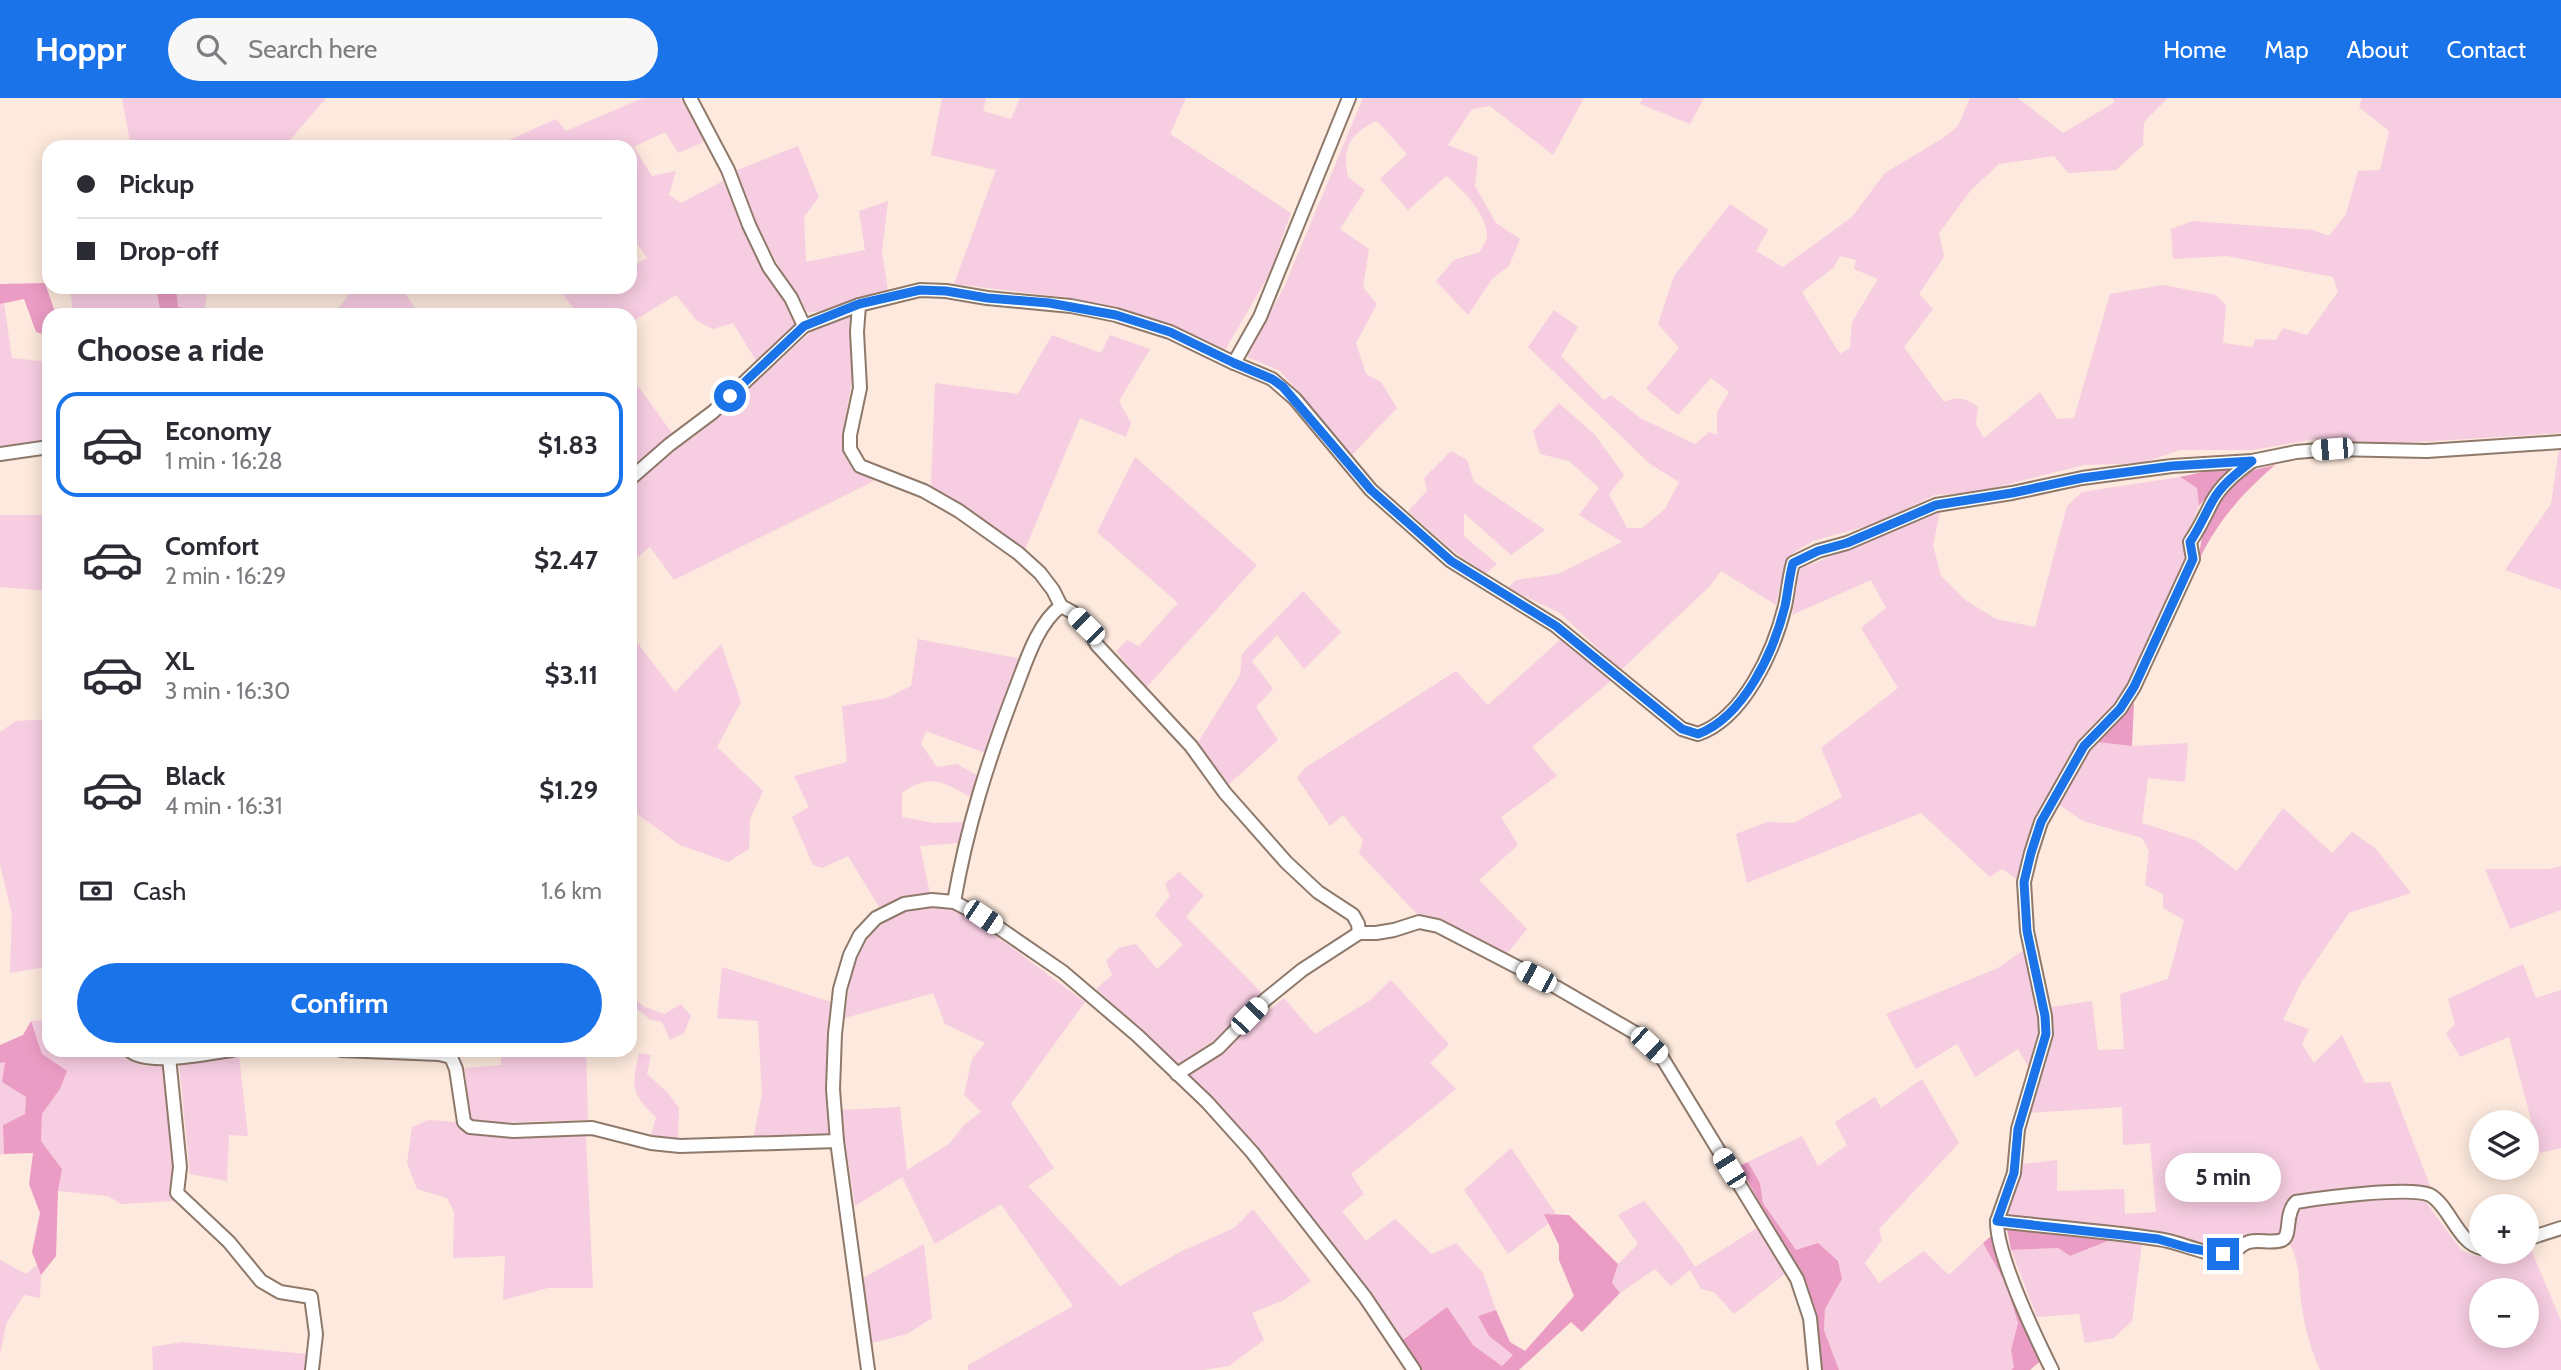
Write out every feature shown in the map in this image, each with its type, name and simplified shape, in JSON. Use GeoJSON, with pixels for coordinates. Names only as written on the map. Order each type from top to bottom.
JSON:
{"type":"FeatureCollection","features":[{"type":"Feature","properties":{"kind":"street"},"geometry":{"type":"LineString","coordinates":[[691,98],[728,170],[769,267],[790,298],[804,326]]}},
{"type":"Feature","properties":{"kind":"street"},"geometry":{"type":"LineString","coordinates":[[1234,363],[1260,317],[1349,98]]}},
{"type":"Feature","properties":{"kind":"street"},"geometry":{"type":"LineString","coordinates":[[637,473],[669,444],[713,412],[804,326],[859,304],[920,290],[946,291],[1071,306],[1116,315],[1170,332],[1272,379],[1283,387],[1371,490],[1451,561],[1556,626],[1682,729],[1698,734],[1715,726],[1744,698],[1768,656],[1785,607],[1793,563],[1802,557],[1847,543],[1936,505],[2082,478],[2172,466],[2252,461],[2332,449],[2427,451],[2561,442]]}},
{"type":"Feature","properties":{"kind":"street"},"geometry":{"type":"LineString","coordinates":[[859,304],[857,332],[860,388],[850,435],[854,458],[860,466],[923,491],[988,531],[1040,573],[1061,606],[1074,613],[1086,626],[1097,645],[1191,746],[1225,793],[1286,862],[1318,892],[1353,915],[1359,933]]}},
{"type":"Feature","properties":{"kind":"street"},"geometry":{"type":"LineString","coordinates":[[0,454],[42,448]]}},
{"type":"Feature","properties":{"kind":"street"},"geometry":{"type":"LineString","coordinates":[[2052,1370],[2001,1250],[1997,1221],[2014,1173],[2018,1129],[2046,1034],[2045,1016],[2027,931],[2024,882],[2041,822],[2084,746],[2120,709],[2134,687],[2193,559],[2190,542],[2213,500],[2233,475],[2252,461]]}},
{"type":"Feature","properties":{"kind":"street"},"geometry":{"type":"LineString","coordinates":[[954,902],[964,845],[989,759],[1031,650],[1049,615],[1061,606]]}},
{"type":"Feature","properties":{"kind":"street"},"geometry":{"type":"LineString","coordinates":[[868,1370],[837,1141],[834,1089],[840,989],[860,935],[876,918],[904,904],[932,900],[954,902],[983,917],[1063,972],[1138,1036],[1208,1102],[1252,1152],[1365,1297],[1414,1370]]}},
{"type":"Feature","properties":{"kind":"street"},"geometry":{"type":"LineString","coordinates":[[1178,1074],[1218,1048],[1265,1000],[1302,970],[1359,933],[1385,932],[1419,922],[1438,926],[1637,1034],[1661,1056],[1797,1279],[1810,1318],[1815,1370]]}},
{"type":"Feature","properties":{"kind":"street"},"geometry":{"type":"LineString","coordinates":[[140,1057],[169,1057],[180,1167],[177,1193],[229,1242],[261,1281],[280,1292],[311,1297],[316,1334],[312,1370]]}},
{"type":"Feature","properties":{"kind":"street"},"geometry":{"type":"LineString","coordinates":[[451,1057],[456,1069],[464,1122],[470,1127],[513,1131],[592,1128],[650,1143],[680,1146],[837,1141]]}},
{"type":"Feature","properties":{"kind":"street"},"geometry":{"type":"LineString","coordinates":[[1997,1221],[2158,1239],[2223,1254],[2237,1251],[2249,1242],[2285,1238],[2288,1233],[2288,1215],[2295,1202],[2417,1192],[2431,1196],[2469,1242]]}},
{"type":"Feature","properties":{"kind":"street"},"geometry":{"type":"LineString","coordinates":[[2539,1235],[2561,1228]]}},
{"type":"Feature","properties":{"kind":"shaded area"},"geometry":{"type":"Polygon","coordinates":[[[122,98],[326,98],[290,140],[130,140],[122,98]]]}},
{"type":"Feature","properties":{"kind":"shaded area"},"geometry":{"type":"Polygon","coordinates":[[[643,98],[680,98],[706,141],[678,153],[665,132],[637,146],[637,140],[509,140],[556,119],[566,131],[643,98]]]}},
{"type":"Feature","properties":{"kind":"shaded area"},"geometry":{"type":"Polygon","coordinates":[[[942,98],[986,98],[983,111],[1011,119],[1020,98],[1186,98],[1170,134],[1291,213],[1270,273],[1225,350],[1136,313],[1071,298],[954,284],[996,170],[931,155],[942,98]]]}},
{"type":"Feature","properties":{"kind":"shaded area"},"geometry":{"type":"Polygon","coordinates":[[[1363,98],[1584,98],[1553,155],[1490,106],[1472,109],[1448,145],[1478,157],[1475,186],[1496,223],[1520,239],[1509,266],[1492,279],[1468,315],[1436,281],[1454,260],[1480,252],[1487,236],[1478,211],[1459,187],[1446,176],[1408,210],[1380,179],[1407,154],[1377,121],[1354,136],[1347,150],[1348,177],[1365,190],[1340,229],[1369,249],[1363,287],[1377,304],[1356,343],[1366,374],[1381,382],[1397,408],[1352,455],[1280,371],[1247,357],[1285,285],[1363,98]]]}},
{"type":"Feature","properties":{"kind":"shaded area"},"geometry":{"type":"Polygon","coordinates":[[[1643,98],[1704,98],[1690,124],[1640,104],[1643,98]]]}},
{"type":"Feature","properties":{"kind":"shaded area"},"geometry":{"type":"Polygon","coordinates":[[[1970,98],[2018,98],[2063,133],[2115,102],[2112,98],[2168,98],[2144,122],[2143,145],[2116,170],[2068,173],[2054,156],[1999,164],[1971,190],[1939,233],[1944,257],[1919,294],[1933,309],[1904,347],[1944,402],[1962,399],[1978,407],[1976,424],[1984,438],[2040,392],[2057,419],[2074,418],[2110,294],[2163,285],[2216,295],[2226,305],[2223,343],[2253,347],[2255,339],[2276,340],[2283,328],[2307,335],[2338,292],[2333,277],[2227,256],[2173,259],[2171,229],[2193,221],[2313,230],[2329,236],[2346,214],[2358,171],[2380,170],[2389,131],[2359,107],[2362,98],[2561,98],[2561,433],[2387,444],[2315,439],[2253,450],[2180,450],[2142,463],[2084,465],[1977,492],[1935,495],[1874,524],[1813,541],[1793,553],[1783,573],[1776,605],[1721,571],[1709,587],[1621,670],[1560,613],[1508,588],[1516,580],[1558,574],[1622,542],[1579,515],[1599,488],[1569,461],[1540,454],[1533,431],[1559,403],[1595,435],[1624,475],[1609,494],[1627,528],[1642,528],[1665,509],[1679,482],[1650,464],[1528,347],[1554,310],[1578,327],[1561,356],[1604,400],[1611,395],[1640,418],[1695,444],[1709,432],[1717,435],[1717,412],[1729,392],[1711,378],[1678,415],[1646,389],[1679,348],[1658,324],[1674,276],[1730,204],[1768,230],[1756,251],[1783,267],[1852,217],[1885,173],[1958,126],[1970,98]],[[1840,256],[1833,268],[1802,292],[1840,354],[1850,348],[1852,322],[1878,279],[1854,269],[1856,260],[1840,256]]]}},
{"type":"Feature","properties":{"kind":"shaded area"},"geometry":{"type":"Polygon","coordinates":[[[798,146],[819,197],[804,217],[806,262],[865,250],[859,211],[888,201],[882,251],[888,291],[834,309],[808,313],[786,279],[750,208],[735,171],[798,146]]]}},
{"type":"Feature","properties":{"kind":"shaded area"},"geometry":{"type":"Polygon","coordinates":[[[637,152],[652,176],[676,171],[669,195],[681,203],[723,181],[767,279],[784,296],[798,325],[757,362],[733,323],[713,329],[697,321],[676,295],[637,319],[637,308],[573,308],[562,294],[637,294],[637,264],[647,258],[637,244],[637,152]]]}},
{"type":"Feature","properties":{"kind":"shaded area"},"geometry":{"type":"Polygon","coordinates":[[[42,283],[42,294],[49,294],[54,308],[42,308],[42,334],[36,332],[24,299],[0,304],[0,284],[42,283]]]}},
{"type":"Feature","properties":{"kind":"shaded area"},"geometry":{"type":"Polygon","coordinates":[[[71,294],[157,294],[160,308],[72,308],[71,294]]]}},
{"type":"Feature","properties":{"kind":"shaded area"},"geometry":{"type":"Polygon","coordinates":[[[157,294],[177,294],[178,307],[184,308],[160,308],[157,294]]]}},
{"type":"Feature","properties":{"kind":"shaded area"},"geometry":{"type":"Polygon","coordinates":[[[177,294],[207,294],[204,308],[178,307],[177,294]]]}},
{"type":"Feature","properties":{"kind":"shaded area"},"geometry":{"type":"Polygon","coordinates":[[[350,294],[406,294],[414,308],[338,308],[350,294]]]}},
{"type":"Feature","properties":{"kind":"shaded area"},"geometry":{"type":"Polygon","coordinates":[[[4,303],[12,358],[42,361],[42,440],[7,447],[0,447],[0,304],[4,303]]]}},
{"type":"Feature","properties":{"kind":"shaded area"},"geometry":{"type":"Polygon","coordinates":[[[855,310],[856,360],[842,437],[845,457],[854,470],[874,481],[674,580],[650,547],[637,557],[637,482],[698,434],[821,323],[855,310]]]}},
{"type":"Feature","properties":{"kind":"shaded area"},"geometry":{"type":"Polygon","coordinates":[[[1052,335],[1101,353],[1110,335],[1150,349],[1119,401],[1131,423],[1126,437],[1080,418],[1025,549],[931,486],[935,383],[1018,394],[1052,335]]]}},
{"type":"Feature","properties":{"kind":"shaded area"},"geometry":{"type":"Polygon","coordinates":[[[637,385],[672,433],[637,466],[637,385]]]}},
{"type":"Feature","properties":{"kind":"shaded area"},"geometry":{"type":"Polygon","coordinates":[[[2559,448],[2561,590],[2505,570],[2551,504],[2559,448]]]}},
{"type":"Feature","properties":{"kind":"shaded area"},"geometry":{"type":"Polygon","coordinates":[[[1451,451],[1467,460],[1474,482],[1545,530],[1511,555],[1464,513],[1464,536],[1497,564],[1485,574],[1448,547],[1408,511],[1427,491],[1424,478],[1451,451]]]}},
{"type":"Feature","properties":{"kind":"shaded area"},"geometry":{"type":"Polygon","coordinates":[[[1135,457],[1257,565],[1146,688],[1116,651],[1127,640],[1139,646],[1178,603],[1097,532],[1135,457]]]}},
{"type":"Feature","properties":{"kind":"shaded area"},"geometry":{"type":"Polygon","coordinates":[[[2275,465],[2232,508],[2199,560],[2203,534],[2222,495],[2241,476],[2275,465]]]}},
{"type":"Feature","properties":{"kind":"shaded area"},"geometry":{"type":"Polygon","coordinates":[[[2229,469],[2199,506],[2197,488],[2180,477],[2207,471],[2229,469]]]}},
{"type":"Feature","properties":{"kind":"shaded area"},"geometry":{"type":"Polygon","coordinates":[[[2180,477],[2197,488],[2199,506],[2185,540],[2186,558],[2133,683],[2118,708],[2080,741],[2038,811],[2017,879],[2002,869],[1990,877],[1921,813],[1747,883],[1736,834],[1767,822],[1794,823],[1842,797],[1821,748],[1898,688],[1861,628],[1886,608],[1871,580],[1792,615],[1800,569],[1940,512],[1933,545],[1941,576],[1965,600],[1996,619],[2035,627],[2067,506],[2082,492],[2180,477]]]}},
{"type":"Feature","properties":{"kind":"shaded area"},"geometry":{"type":"Polygon","coordinates":[[[0,515],[42,515],[42,590],[0,587],[0,515]]]}},
{"type":"Feature","properties":{"kind":"shaded area"},"geometry":{"type":"Polygon","coordinates":[[[1303,591],[1341,632],[1304,669],[1277,635],[1252,661],[1273,689],[1256,707],[1278,740],[1227,786],[1197,744],[1240,675],[1242,654],[1303,591]]]}},
{"type":"Feature","properties":{"kind":"shaded area"},"geometry":{"type":"Polygon","coordinates":[[[1562,638],[1613,679],[1532,747],[1557,776],[1501,817],[1518,845],[1479,880],[1527,929],[1506,955],[1440,918],[1416,913],[1359,853],[1363,840],[1343,815],[1330,826],[1297,778],[1305,768],[1456,671],[1488,705],[1562,638]]]}},
{"type":"Feature","properties":{"kind":"shaded area"},"geometry":{"type":"Polygon","coordinates":[[[918,639],[1022,659],[988,754],[926,731],[921,744],[937,767],[957,764],[980,777],[974,799],[946,785],[930,781],[913,786],[902,793],[902,817],[934,823],[965,822],[958,843],[920,846],[930,894],[904,897],[879,907],[848,856],[822,868],[813,865],[792,817],[809,807],[794,776],[847,762],[842,706],[887,698],[911,686],[918,639]]]}},
{"type":"Feature","properties":{"kind":"shaded area"},"geometry":{"type":"Polygon","coordinates":[[[637,642],[675,692],[721,644],[741,702],[717,747],[763,791],[750,819],[749,849],[728,862],[680,845],[637,814],[637,642]]]}},
{"type":"Feature","properties":{"kind":"shaded area"},"geometry":{"type":"Polygon","coordinates":[[[2134,703],[2132,746],[2096,742],[2134,703]]]}},
{"type":"Feature","properties":{"kind":"shaded area"},"geometry":{"type":"Polygon","coordinates":[[[42,719],[42,968],[10,973],[12,915],[0,864],[0,732],[16,721],[42,719]]]}},
{"type":"Feature","properties":{"kind":"shaded area"},"geometry":{"type":"Polygon","coordinates":[[[2096,742],[2132,746],[2188,743],[2185,782],[2148,778],[2142,823],[2195,840],[2237,871],[2283,808],[2332,853],[2352,832],[2375,848],[2411,893],[2349,913],[2301,983],[2283,1020],[2309,1029],[2302,1044],[2314,1063],[2342,1035],[2365,1083],[2390,1082],[2431,1188],[2293,1197],[2284,1208],[2284,1229],[2281,1235],[2247,1237],[2226,1249],[2200,1245],[2176,1235],[2007,1216],[2023,1164],[2057,1160],[2057,1191],[2124,1189],[2125,1214],[2156,1212],[2150,1143],[2123,1145],[2122,1107],[2029,1113],[2052,1036],[2051,1007],[2092,1001],[2098,1050],[2124,1049],[2120,994],[2168,979],[2184,920],[2163,908],[2163,894],[2145,885],[2149,851],[2142,838],[2083,821],[2058,804],[2096,742]]]}},
{"type":"Feature","properties":{"kind":"shaded area"},"geometry":{"type":"Polygon","coordinates":[[[2561,866],[2561,910],[2510,929],[2485,869],[2549,869],[2561,866]]]}},
{"type":"Feature","properties":{"kind":"shaded area"},"geometry":{"type":"Polygon","coordinates":[[[1179,872],[1204,895],[1186,917],[1262,993],[1219,1037],[1177,1065],[1096,989],[1112,975],[1106,961],[1119,948],[1136,944],[1157,969],[1183,945],[1155,915],[1170,896],[1165,884],[1179,872]]]}},
{"type":"Feature","properties":{"kind":"shaded area"},"geometry":{"type":"Polygon","coordinates":[[[925,905],[952,909],[980,924],[1085,1002],[1011,1104],[1054,1168],[1028,1186],[1120,1286],[1180,1252],[1234,1228],[1253,1209],[1311,1281],[1284,1300],[1252,1313],[1264,1340],[1229,1366],[1203,1370],[968,1370],[968,1365],[1073,1306],[1001,1204],[935,1244],[902,1177],[855,1206],[840,1110],[900,1107],[907,1170],[949,1144],[964,1125],[981,1112],[964,1095],[972,1059],[985,1043],[945,1024],[933,993],[845,1018],[851,977],[864,945],[873,932],[903,912],[925,905]]]}},
{"type":"Feature","properties":{"kind":"shaded area"},"geometry":{"type":"Polygon","coordinates":[[[2024,950],[2040,1015],[2037,1044],[2029,1068],[2018,1049],[1975,1077],[1957,1044],[1916,1069],[1886,1014],[1998,968],[2024,950]]]}},
{"type":"Feature","properties":{"kind":"shaded area"},"geometry":{"type":"Polygon","coordinates":[[[2523,964],[2536,998],[2561,990],[2561,1148],[2540,1153],[2539,1110],[2529,1110],[2509,1037],[2460,1057],[2446,1033],[2455,1024],[2448,999],[2523,964]]]}},
{"type":"Feature","properties":{"kind":"shaded area"},"geometry":{"type":"Polygon","coordinates":[[[722,967],[834,1003],[832,1136],[753,1139],[762,1095],[758,1021],[717,1018],[722,967]]]}},
{"type":"Feature","properties":{"kind":"shaded area"},"geometry":{"type":"Polygon","coordinates":[[[1391,980],[1449,1044],[1430,1063],[1456,1089],[1351,1174],[1364,1194],[1342,1211],[1366,1241],[1395,1219],[1432,1254],[1456,1243],[1483,1273],[1496,1310],[1478,1316],[1489,1336],[1514,1355],[1502,1366],[1473,1345],[1447,1308],[1401,1340],[1345,1261],[1261,1152],[1190,1075],[1284,998],[1315,1034],[1369,1001],[1391,980]]]}},
{"type":"Feature","properties":{"kind":"shaded area"},"geometry":{"type":"Polygon","coordinates":[[[637,1000],[643,1006],[664,1014],[681,1004],[691,1016],[684,1033],[670,1040],[662,1022],[651,1020],[637,1009],[637,1000]]]}},
{"type":"Feature","properties":{"kind":"shaded area"},"geometry":{"type":"Polygon","coordinates":[[[42,1020],[42,1054],[31,1021],[42,1020]]]}},
{"type":"Feature","properties":{"kind":"shaded area"},"geometry":{"type":"Polygon","coordinates":[[[31,1021],[42,1057],[46,1057],[67,1071],[60,1089],[42,1114],[41,1141],[62,1169],[58,1191],[56,1256],[41,1275],[32,1252],[40,1213],[29,1184],[33,1153],[4,1154],[3,1125],[25,1114],[26,1097],[2,1082],[5,1062],[0,1063],[0,1045],[23,1035],[31,1021]]]}},
{"type":"Feature","properties":{"kind":"shaded area"},"geometry":{"type":"Polygon","coordinates":[[[639,1053],[651,1055],[647,1074],[668,1093],[679,1108],[678,1138],[651,1135],[656,1117],[641,1102],[635,1088],[639,1053]]]}},
{"type":"Feature","properties":{"kind":"shaded area"},"geometry":{"type":"Polygon","coordinates":[[[44,1057],[125,1057],[144,1066],[164,1066],[174,1201],[121,1204],[108,1196],[58,1191],[62,1169],[41,1141],[42,1114],[60,1089],[44,1057]]]}},
{"type":"Feature","properties":{"kind":"shaded area"},"geometry":{"type":"Polygon","coordinates":[[[239,1057],[248,1136],[229,1135],[227,1181],[190,1174],[179,1064],[239,1057]]]}},
{"type":"Feature","properties":{"kind":"shaded area"},"geometry":{"type":"Polygon","coordinates":[[[501,1057],[586,1057],[588,1120],[477,1123],[469,1115],[465,1068],[501,1065],[501,1057]]]}},
{"type":"Feature","properties":{"kind":"shaded area"},"geometry":{"type":"Polygon","coordinates":[[[5,1062],[2,1082],[26,1097],[25,1114],[3,1125],[4,1154],[0,1155],[0,1063],[5,1062]]]}},
{"type":"Feature","properties":{"kind":"shaded area"},"geometry":{"type":"Polygon","coordinates":[[[1922,1079],[1959,1143],[1879,1229],[1882,1240],[1865,1263],[1879,1283],[1924,1251],[1949,1275],[1983,1243],[2006,1284],[2018,1323],[2011,1350],[2014,1367],[2011,1370],[1839,1370],[1824,1330],[1825,1309],[1842,1279],[1796,1250],[1763,1203],[1760,1183],[1748,1162],[1802,1136],[1818,1166],[1847,1145],[1835,1122],[1875,1097],[1881,1108],[1922,1079]]]}},
{"type":"Feature","properties":{"kind":"shaded area"},"geometry":{"type":"Polygon","coordinates":[[[429,1120],[457,1122],[466,1133],[586,1136],[593,1288],[548,1288],[503,1300],[505,1256],[453,1258],[454,1212],[447,1198],[417,1189],[407,1163],[412,1127],[429,1120]]]}},
{"type":"Feature","properties":{"kind":"shaded area"},"geometry":{"type":"Polygon","coordinates":[[[1511,1148],[1556,1214],[1545,1214],[1549,1223],[1508,1254],[1464,1190],[1511,1148]]]}},
{"type":"Feature","properties":{"kind":"shaded area"},"geometry":{"type":"Polygon","coordinates":[[[1748,1162],[1760,1183],[1763,1203],[1796,1250],[1818,1243],[1838,1261],[1842,1279],[1825,1309],[1824,1330],[1839,1370],[1821,1370],[1818,1321],[1799,1272],[1739,1166],[1748,1162]]]}},
{"type":"Feature","properties":{"kind":"shaded area"},"geometry":{"type":"Polygon","coordinates":[[[2402,1198],[2426,1202],[2461,1250],[2469,1253],[2469,1264],[2537,1264],[2561,1321],[2561,1370],[2320,1370],[2307,1331],[2297,1266],[2289,1243],[2295,1235],[2295,1217],[2304,1207],[2402,1198]]]}},
{"type":"Feature","properties":{"kind":"shaded area"},"geometry":{"type":"Polygon","coordinates":[[[1644,1201],[1680,1244],[1695,1267],[1757,1228],[1787,1272],[1734,1314],[1714,1292],[1701,1289],[1690,1270],[1671,1286],[1655,1269],[1620,1293],[1612,1283],[1618,1264],[1638,1244],[1618,1215],[1644,1201]]]}},
{"type":"Feature","properties":{"kind":"shaded area"},"geometry":{"type":"Polygon","coordinates":[[[1544,1214],[1569,1215],[1618,1264],[1612,1283],[1620,1293],[1582,1332],[1571,1322],[1519,1370],[1422,1370],[1401,1341],[1447,1307],[1473,1345],[1502,1366],[1513,1355],[1489,1336],[1478,1316],[1496,1310],[1510,1342],[1525,1351],[1574,1296],[1559,1260],[1559,1245],[1544,1214]]]}},
{"type":"Feature","properties":{"kind":"shaded area"},"geometry":{"type":"Polygon","coordinates":[[[2007,1229],[2110,1240],[2070,1256],[2058,1248],[2011,1250],[2007,1229]]]}},
{"type":"Feature","properties":{"kind":"shaded area"},"geometry":{"type":"Polygon","coordinates":[[[1991,1236],[2042,1360],[2030,1370],[2011,1370],[2014,1367],[2011,1350],[2018,1323],[2006,1284],[1983,1243],[1991,1236]]]}},
{"type":"Feature","properties":{"kind":"shaded area"},"geometry":{"type":"Polygon","coordinates":[[[2110,1240],[2142,1243],[2132,1321],[2114,1338],[2085,1343],[2079,1314],[2037,1317],[2011,1250],[2058,1248],[2070,1256],[2110,1240]]]}},
{"type":"Feature","properties":{"kind":"shaded area"},"geometry":{"type":"Polygon","coordinates":[[[924,1244],[932,1318],[907,1334],[872,1343],[863,1278],[924,1244]]]}},
{"type":"Feature","properties":{"kind":"shaded area"},"geometry":{"type":"Polygon","coordinates":[[[0,1260],[26,1274],[37,1265],[41,1275],[40,1298],[24,1295],[6,1324],[0,1355],[0,1260]]]}},
{"type":"Feature","properties":{"kind":"shaded area"},"geometry":{"type":"Polygon","coordinates":[[[182,1342],[307,1354],[304,1370],[153,1370],[152,1347],[182,1342]]]}},
{"type":"Feature","properties":{"kind":"route"},"geometry":{"type":"LineString","coordinates":[[730,396],[804,326],[859,304],[920,290],[1071,306],[1116,315],[1170,332],[1272,379],[1283,387],[1371,490],[1451,561],[1556,626],[1687,733],[1698,734],[1715,726],[1744,698],[1768,656],[1785,607],[1793,563],[1802,557],[1847,543],[1936,505],[2082,478],[2172,466],[2252,461],[2233,475],[2213,500],[2190,542],[2193,559],[2134,687],[2120,709],[2084,746],[2041,822],[2024,882],[2024,897],[2027,931],[2045,1016],[2046,1034],[2018,1129],[2014,1173],[1997,1221],[2158,1239],[2223,1254]]}}]}
